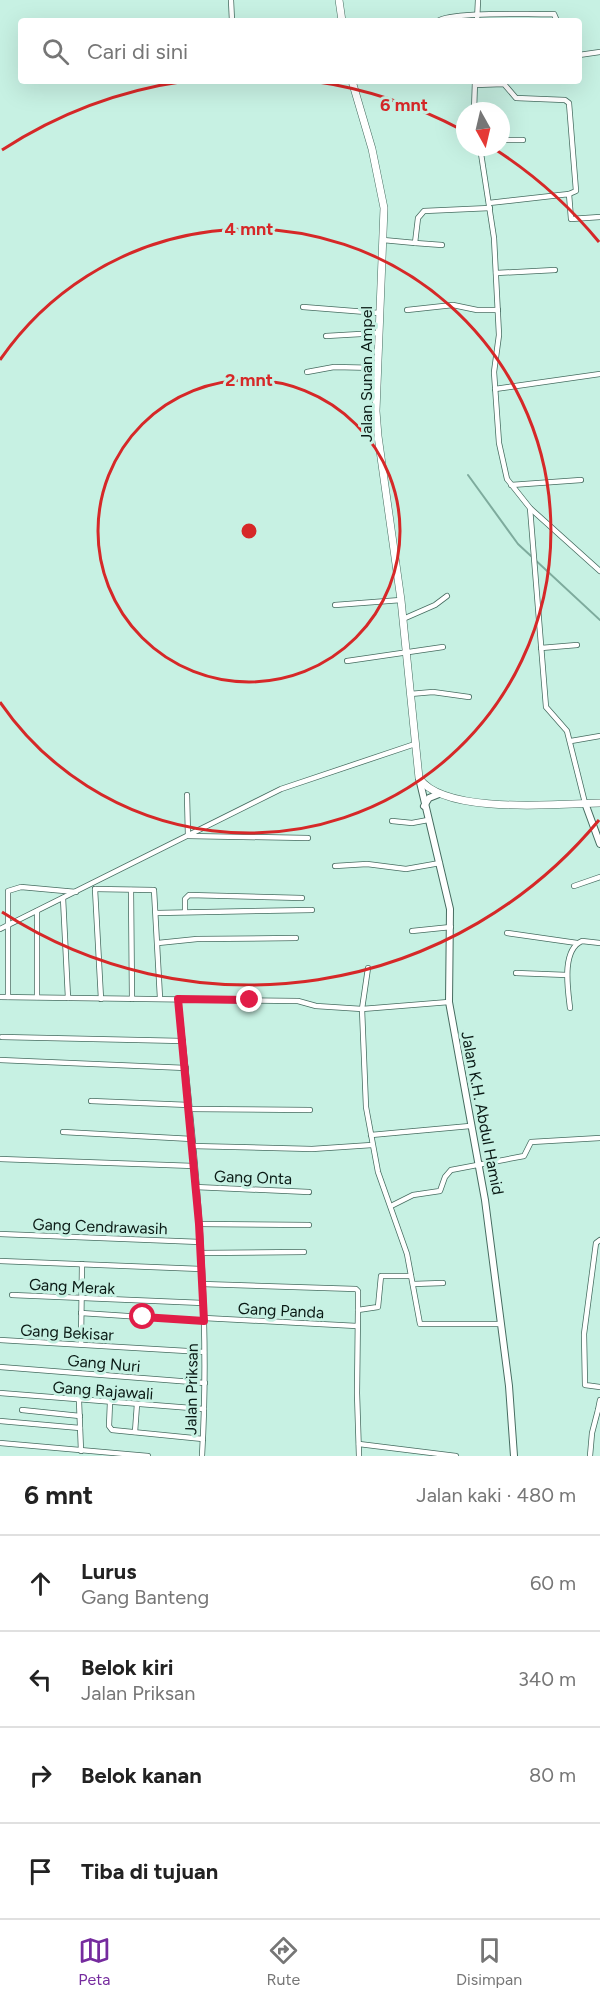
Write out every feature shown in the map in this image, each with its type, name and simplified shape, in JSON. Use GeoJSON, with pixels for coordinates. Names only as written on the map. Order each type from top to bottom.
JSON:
{"type":"FeatureCollection","features":[{"type":"Feature","properties":{"kind":"main road"},"geometry":{"type":"LineString","coordinates":[[339,0],[342,18]]}},
{"type":"Feature","properties":{"kind":"main road","name":"Jalan Sunan Ampel"},"geometry":{"type":"LineString","coordinates":[[353,84],[381,186],[388,240],[379,313],[378,436],[401,600],[419,778]]}},
{"type":"Feature","properties":{"kind":"main road"},"geometry":{"type":"LineString","coordinates":[[419,778],[429,790],[467,801],[499,805],[600,803]]}},
{"type":"Feature","properties":{"kind":"street"},"geometry":{"type":"LineString","coordinates":[[231,0],[232,18]]}},
{"type":"Feature","properties":{"kind":"street"},"geometry":{"type":"LineString","coordinates":[[477,15],[478,0]]}},
{"type":"Feature","properties":{"kind":"street"},"geometry":{"type":"LineString","coordinates":[[446,18],[477,15],[554,14],[556,18]]}},
{"type":"Feature","properties":{"kind":"street"},"geometry":{"type":"LineString","coordinates":[[582,55],[600,52]]}},
{"type":"Feature","properties":{"kind":"street"},"geometry":{"type":"LineString","coordinates":[[474,102],[475,84]]}},
{"type":"Feature","properties":{"kind":"street"},"geometry":{"type":"LineString","coordinates":[[412,243],[418,218],[424,211],[490,205],[569,194],[576,191],[567,101],[516,98],[504,84]]}},
{"type":"Feature","properties":{"kind":"street"},"geometry":{"type":"LineString","coordinates":[[510,140],[523,140]]}},
{"type":"Feature","properties":{"kind":"street"},"geometry":{"type":"LineString","coordinates":[[482,156],[490,205],[498,310],[499,335],[494,372],[498,443],[504,471],[511,485],[530,508],[600,572]]}},
{"type":"Feature","properties":{"kind":"street"},"geometry":{"type":"LineString","coordinates":[[569,194],[571,219],[600,217]]}},
{"type":"Feature","properties":{"kind":"street"},"geometry":{"type":"LineString","coordinates":[[388,240],[442,245]]}},
{"type":"Feature","properties":{"kind":"street"},"geometry":{"type":"LineString","coordinates":[[495,273],[555,270]]}},
{"type":"Feature","properties":{"kind":"street"},"geometry":{"type":"LineString","coordinates":[[407,310],[453,305],[467,309],[498,310]]}},
{"type":"Feature","properties":{"kind":"street"},"geometry":{"type":"LineString","coordinates":[[303,307],[379,313]]}},
{"type":"Feature","properties":{"kind":"street"},"geometry":{"type":"LineString","coordinates":[[326,336],[378,333]]}},
{"type":"Feature","properties":{"kind":"street"},"geometry":{"type":"LineString","coordinates":[[307,372],[334,367],[378,368]]}},
{"type":"Feature","properties":{"kind":"street"},"geometry":{"type":"LineString","coordinates":[[495,389],[600,374]]}},
{"type":"Feature","properties":{"kind":"street"},"geometry":{"type":"LineString","coordinates":[[511,485],[581,480]]}},
{"type":"Feature","properties":{"kind":"street"},"geometry":{"type":"LineString","coordinates":[[530,508],[546,707],[561,722],[571,741],[585,803],[598,830],[600,844]]}},
{"type":"Feature","properties":{"kind":"street"},"geometry":{"type":"LineString","coordinates":[[403,619],[437,604],[447,596]]}},
{"type":"Feature","properties":{"kind":"street"},"geometry":{"type":"LineString","coordinates":[[335,605],[401,600]]}},
{"type":"Feature","properties":{"kind":"street"},"geometry":{"type":"LineString","coordinates":[[541,648],[577,645]]}},
{"type":"Feature","properties":{"kind":"street"},"geometry":{"type":"LineString","coordinates":[[347,661],[443,647]]}},
{"type":"Feature","properties":{"kind":"street"},"geometry":{"type":"LineString","coordinates":[[410,694],[433,692],[469,697]]}},
{"type":"Feature","properties":{"kind":"street"},"geometry":{"type":"LineString","coordinates":[[571,741],[600,736]]}},
{"type":"Feature","properties":{"kind":"street"},"geometry":{"type":"LineString","coordinates":[[0,929],[76,892],[95,886],[281,789],[415,744]]}},
{"type":"Feature","properties":{"kind":"street","name":"Jalan K.H. Abdul Hamid"},"geometry":{"type":"LineString","coordinates":[[419,778],[424,806],[448,896],[451,927],[449,1002],[470,1126],[486,1200],[514,1456]]}},
{"type":"Feature","properties":{"kind":"street"},"geometry":{"type":"LineString","coordinates":[[424,806],[429,798],[439,794]]}},
{"type":"Feature","properties":{"kind":"street"},"geometry":{"type":"LineString","coordinates":[[187,795],[188,836]]}},
{"type":"Feature","properties":{"kind":"street"},"geometry":{"type":"LineString","coordinates":[[392,821],[412,823],[428,820]]}},
{"type":"Feature","properties":{"kind":"street"},"geometry":{"type":"LineString","coordinates":[[188,836],[308,838]]}},
{"type":"Feature","properties":{"kind":"street"},"geometry":{"type":"LineString","coordinates":[[335,866],[367,864],[406,869],[440,863]]}},
{"type":"Feature","properties":{"kind":"street"},"geometry":{"type":"LineString","coordinates":[[574,886],[600,877]]}},
{"type":"Feature","properties":{"kind":"street"},"geometry":{"type":"LineString","coordinates":[[95,886],[154,890],[157,913],[159,998]]}},
{"type":"Feature","properties":{"kind":"street"},"geometry":{"type":"LineString","coordinates":[[95,886],[101,999]]}},
{"type":"Feature","properties":{"kind":"street"},"geometry":{"type":"LineString","coordinates":[[8,997],[7,894],[10,889],[21,887],[76,892]]}},
{"type":"Feature","properties":{"kind":"street"},"geometry":{"type":"LineString","coordinates":[[131,890],[132,999]]}},
{"type":"Feature","properties":{"kind":"street"},"geometry":{"type":"LineString","coordinates":[[185,912],[185,899],[189,895],[302,898]]}},
{"type":"Feature","properties":{"kind":"street"},"geometry":{"type":"LineString","coordinates":[[63,898],[68,998]]}},
{"type":"Feature","properties":{"kind":"street"},"geometry":{"type":"LineString","coordinates":[[157,913],[312,910]]}},
{"type":"Feature","properties":{"kind":"street"},"geometry":{"type":"LineString","coordinates":[[36,997],[37,911]]}},
{"type":"Feature","properties":{"kind":"street"},"geometry":{"type":"LineString","coordinates":[[412,931],[451,927]]}},
{"type":"Feature","properties":{"kind":"street"},"geometry":{"type":"LineString","coordinates":[[507,933],[576,944]]}},
{"type":"Feature","properties":{"kind":"street"},"geometry":{"type":"LineString","coordinates":[[158,943],[197,939],[296,938]]}},
{"type":"Feature","properties":{"kind":"street"},"geometry":{"type":"LineString","coordinates":[[570,1008],[567,975],[572,951],[576,944],[582,941],[600,943]]}},
{"type":"Feature","properties":{"kind":"street"},"geometry":{"type":"LineString","coordinates":[[368,968],[362,1009],[366,1107],[378,1172],[407,1254],[421,1325],[501,1324]]}},
{"type":"Feature","properties":{"kind":"street"},"geometry":{"type":"LineString","coordinates":[[516,973],[567,975]]}},
{"type":"Feature","properties":{"kind":"street"},"geometry":{"type":"LineString","coordinates":[[0,997],[298,1001],[316,1006],[362,1009],[449,1002]]}},
{"type":"Feature","properties":{"kind":"street","name":"Jalan Priksan"},"geometry":{"type":"LineString","coordinates":[[178,999],[200,1242],[205,1383],[202,1456]]}},
{"type":"Feature","properties":{"kind":"street"},"geometry":{"type":"LineString","coordinates":[[2,1036],[183,1041]]}},
{"type":"Feature","properties":{"kind":"street"},"geometry":{"type":"LineString","coordinates":[[0,1060],[186,1068]]}},
{"type":"Feature","properties":{"kind":"street"},"geometry":{"type":"LineString","coordinates":[[91,1101],[189,1107],[310,1110]]}},
{"type":"Feature","properties":{"kind":"street"},"geometry":{"type":"LineString","coordinates":[[371,1136],[470,1126]]}},
{"type":"Feature","properties":{"kind":"street"},"geometry":{"type":"LineString","coordinates":[[63,1132],[192,1139]]}},
{"type":"Feature","properties":{"kind":"street"},"geometry":{"type":"LineString","coordinates":[[391,1206],[413,1195],[440,1191],[445,1177],[451,1170],[524,1156],[531,1142],[600,1138]]}},
{"type":"Feature","properties":{"kind":"street"},"geometry":{"type":"LineString","coordinates":[[192,1146],[312,1149],[372,1145]]}},
{"type":"Feature","properties":{"kind":"street"},"geometry":{"type":"LineString","coordinates":[[0,1159],[194,1166]]}},
{"type":"Feature","properties":{"kind":"street","name":"Gang Onta"},"geometry":{"type":"LineString","coordinates":[[195,1187],[309,1191]]}},
{"type":"Feature","properties":{"kind":"street"},"geometry":{"type":"LineString","coordinates":[[199,1224],[309,1225]]}},
{"type":"Feature","properties":{"kind":"street","name":"Gang Cendrawasih"},"geometry":{"type":"LineString","coordinates":[[0,1234],[200,1242]]}},
{"type":"Feature","properties":{"kind":"street"},"geometry":{"type":"LineString","coordinates":[[600,1240],[596,1244],[592,1262],[584,1354],[585,1386],[600,1387]]}},
{"type":"Feature","properties":{"kind":"street"},"geometry":{"type":"LineString","coordinates":[[200,1253],[304,1252]]}},
{"type":"Feature","properties":{"kind":"street"},"geometry":{"type":"LineString","coordinates":[[0,1261],[201,1269]]}},
{"type":"Feature","properties":{"kind":"street"},"geometry":{"type":"LineString","coordinates":[[81,1344],[82,1264]]}},
{"type":"Feature","properties":{"kind":"street"},"geometry":{"type":"LineString","coordinates":[[358,1310],[378,1307],[381,1276],[411,1276]]}},
{"type":"Feature","properties":{"kind":"street"},"geometry":{"type":"LineString","coordinates":[[413,1284],[443,1283]]}},
{"type":"Feature","properties":{"kind":"street"},"geometry":{"type":"LineString","coordinates":[[202,1284],[356,1289],[358,1292],[359,1456]]}},
{"type":"Feature","properties":{"kind":"street","name":"Gang Merak"},"geometry":{"type":"LineString","coordinates":[[12,1295],[203,1303]]}},
{"type":"Feature","properties":{"kind":"street","name":"Gang Panda"},"geometry":{"type":"LineString","coordinates":[[81,1313],[357,1326]]}},
{"type":"Feature","properties":{"kind":"street","name":"Gang Bekisar"},"geometry":{"type":"LineString","coordinates":[[0,1340],[204,1352]]}},
{"type":"Feature","properties":{"kind":"street","name":"Gang Nuri"},"geometry":{"type":"LineString","coordinates":[[0,1367],[205,1383]]}},
{"type":"Feature","properties":{"kind":"street","name":"Gang Rajawali"},"geometry":{"type":"LineString","coordinates":[[0,1393],[204,1409]]}},
{"type":"Feature","properties":{"kind":"street"},"geometry":{"type":"LineString","coordinates":[[52,1398],[52,1413]]}},
{"type":"Feature","properties":{"kind":"street"},"geometry":{"type":"LineString","coordinates":[[590,1456],[591,1433],[600,1400]]}},
{"type":"Feature","properties":{"kind":"street"},"geometry":{"type":"LineString","coordinates":[[80,1401],[81,1451]]}},
{"type":"Feature","properties":{"kind":"street"},"geometry":{"type":"LineString","coordinates":[[110,1402],[110,1428],[203,1439]]}},
{"type":"Feature","properties":{"kind":"street"},"geometry":{"type":"LineString","coordinates":[[135,1432],[137,1404]]}},
{"type":"Feature","properties":{"kind":"street"},"geometry":{"type":"LineString","coordinates":[[22,1410],[80,1416]]}},
{"type":"Feature","properties":{"kind":"street"},"geometry":{"type":"LineString","coordinates":[[0,1421],[80,1428]]}},
{"type":"Feature","properties":{"kind":"street"},"geometry":{"type":"LineString","coordinates":[[0,1443],[148,1456]]}},
{"type":"Feature","properties":{"kind":"street"},"geometry":{"type":"LineString","coordinates":[[359,1444],[410,1448],[456,1456]]}},
{"type":"Feature","properties":{"kind":"street"},"geometry":{"type":"LineString","coordinates":[[409,1456],[410,1448]]}},
{"type":"Feature","properties":{"kind":"waterway"},"geometry":{"type":"LineString","coordinates":[[468,475],[518,544],[600,620]]}},
{"type":"Feature","properties":{"kind":"route"},"geometry":{"type":"LineString","coordinates":[[143,1317],[204,1321],[199,1224],[178,999],[250,1000]]}}]}
